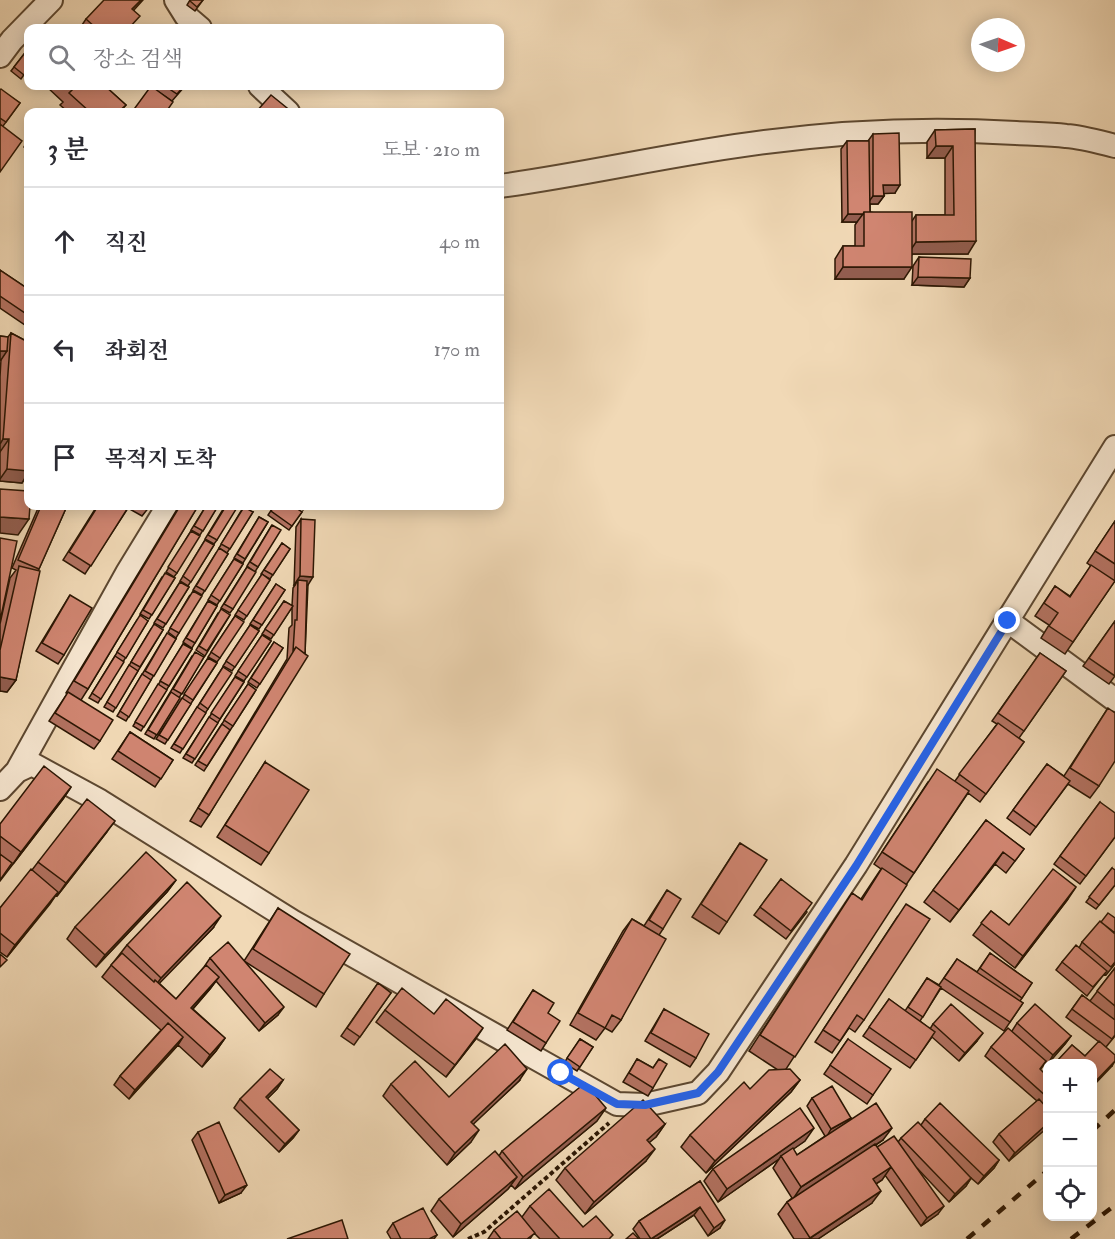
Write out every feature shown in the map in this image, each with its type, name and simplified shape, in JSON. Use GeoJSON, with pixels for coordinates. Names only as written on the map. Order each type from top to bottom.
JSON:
{"type":"FeatureCollection","features":[{"type":"Feature","properties":{"kind":"street"},"geometry":{"type":"LineString","coordinates":[[28,24],[51,0]]}},
{"type":"Feature","properties":{"kind":"street"},"geometry":{"type":"LineString","coordinates":[[177,0],[186,16],[195,24]]}},
{"type":"Feature","properties":{"kind":"street"},"geometry":{"type":"LineString","coordinates":[[0,56],[24,28]]}},
{"type":"Feature","properties":{"kind":"street"},"geometry":{"type":"LineString","coordinates":[[264,90],[284,108]]}},
{"type":"Feature","properties":{"kind":"street"},"geometry":{"type":"LineString","coordinates":[[504,185],[742,145],[822,135],[886,131],[973,130],[1067,136],[1115,146]]}},
{"type":"Feature","properties":{"kind":"street"},"geometry":{"type":"LineString","coordinates":[[17,771],[32,764],[100,801],[292,921],[617,1104],[645,1105],[698,1093],[718,1072],[856,866],[1115,447]]}},
{"type":"Feature","properties":{"kind":"street"},"geometry":{"type":"LineString","coordinates":[[0,789],[17,771],[127,573],[166,510]]}},
{"type":"Feature","properties":{"kind":"street"},"geometry":{"type":"LineString","coordinates":[[1008,621],[1115,700]]}},
{"type":"Feature","properties":{"kind":"path"},"geometry":{"type":"LineString","coordinates":[[468,1239],[484,1232],[630,1105]]}},
{"type":"Feature","properties":{"kind":"building"},"geometry":{"type":"Polygon","coordinates":[[[104,0],[141,0],[132,9],[140,16],[133,24],[92,24],[86,19],[104,0]]]}},
{"type":"Feature","properties":{"kind":"building"},"geometry":{"type":"Polygon","coordinates":[[[190,0],[203,0],[197,7],[190,0]]]}},
{"type":"Feature","properties":{"kind":"building"},"geometry":{"type":"Polygon","coordinates":[[[24,54],[24,75],[14,67],[24,54]]]}},
{"type":"Feature","properties":{"kind":"building"},"geometry":{"type":"Polygon","coordinates":[[[1,89],[20,103],[6,122],[0,118],[1,89]]]}},
{"type":"Feature","properties":{"kind":"building"},"geometry":{"type":"Polygon","coordinates":[[[72,90],[109,90],[126,105],[123,108],[86,108],[69,93],[72,90]]]}},
{"type":"Feature","properties":{"kind":"building"},"geometry":{"type":"Polygon","coordinates":[[[148,90],[156,90],[173,102],[169,108],[135,108],[148,90]]]}},
{"type":"Feature","properties":{"kind":"building"},"geometry":{"type":"Polygon","coordinates":[[[271,95],[287,108],[260,108],[271,95]]]}},
{"type":"Feature","properties":{"kind":"building"},"geometry":{"type":"Polygon","coordinates":[[[0,124],[22,141],[0,172],[0,124]]]}},
{"type":"Feature","properties":{"kind":"building"},"geometry":{"type":"Polygon","coordinates":[[[975,129],[976,241],[916,242],[916,215],[954,215],[953,146],[936,146],[935,130],[975,129]]]}},
{"type":"Feature","properties":{"kind":"building"},"geometry":{"type":"Polygon","coordinates":[[[899,133],[900,185],[883,185],[884,196],[873,196],[873,134],[899,133]]]}},
{"type":"Feature","properties":{"kind":"building"},"geometry":{"type":"Polygon","coordinates":[[[847,141],[869,141],[870,212],[863,214],[848,214],[847,141]]]}},
{"type":"Feature","properties":{"kind":"building"},"geometry":{"type":"Polygon","coordinates":[[[864,212],[912,212],[912,267],[843,267],[843,246],[864,246],[864,212]]]}},
{"type":"Feature","properties":{"kind":"building"},"geometry":{"type":"Polygon","coordinates":[[[919,257],[971,259],[970,278],[918,277],[919,257]]]}},
{"type":"Feature","properties":{"kind":"building"},"geometry":{"type":"Polygon","coordinates":[[[0,270],[24,286],[24,312],[0,296],[0,270]]]}},
{"type":"Feature","properties":{"kind":"building"},"geometry":{"type":"Polygon","coordinates":[[[11,333],[24,340],[24,471],[7,469],[9,439],[3,439],[11,333]]]}},
{"type":"Feature","properties":{"kind":"building"},"geometry":{"type":"Polygon","coordinates":[[[0,336],[8,337],[7,351],[0,351],[0,336]]]}},
{"type":"Feature","properties":{"kind":"building"},"geometry":{"type":"Polygon","coordinates":[[[0,489],[24,491],[24,510],[30,510],[29,519],[0,517],[0,489]]]}},
{"type":"Feature","properties":{"kind":"building"},"geometry":{"type":"Polygon","coordinates":[[[39,510],[65,510],[39,569],[18,560],[39,510]]]}},
{"type":"Feature","properties":{"kind":"building"},"geometry":{"type":"Polygon","coordinates":[[[95,510],[126,510],[91,566],[69,552],[95,510]]]}},
{"type":"Feature","properties":{"kind":"building"},"geometry":{"type":"Polygon","coordinates":[[[178,510],[196,510],[88,689],[74,681],[178,510]]]}},
{"type":"Feature","properties":{"kind":"building"},"geometry":{"type":"Polygon","coordinates":[[[204,510],[216,510],[203,531],[194,526],[204,510]]]}},
{"type":"Feature","properties":{"kind":"building"},"geometry":{"type":"Polygon","coordinates":[[[224,510],[236,510],[217,540],[208,535],[224,510]]]}},
{"type":"Feature","properties":{"kind":"building"},"geometry":{"type":"Polygon","coordinates":[[[242,510],[253,512],[230,549],[221,544],[242,510]]]}},
{"type":"Feature","properties":{"kind":"building"},"geometry":{"type":"Polygon","coordinates":[[[299,510],[302,512],[292,526],[271,511],[299,510]]]}},
{"type":"Feature","properties":{"kind":"building"},"geometry":{"type":"Polygon","coordinates":[[[259,517],[268,522],[245,559],[237,554],[259,517]]]}},
{"type":"Feature","properties":{"kind":"building"},"geometry":{"type":"Polygon","coordinates":[[[301,519],[315,520],[313,577],[300,576],[301,519]]]}},
{"type":"Feature","properties":{"kind":"building"},"geometry":{"type":"Polygon","coordinates":[[[1115,521],[1115,564],[1095,551],[1115,521]]]}},
{"type":"Feature","properties":{"kind":"building"},"geometry":{"type":"Polygon","coordinates":[[[272,525],[281,530],[258,567],[250,562],[272,525]]]}},
{"type":"Feature","properties":{"kind":"building"},"geometry":{"type":"Polygon","coordinates":[[[191,531],[200,536],[177,573],[168,567],[191,531]]]}},
{"type":"Feature","properties":{"kind":"building"},"geometry":{"type":"Polygon","coordinates":[[[0,538],[17,541],[0,621],[0,538]]]}},
{"type":"Feature","properties":{"kind":"building"},"geometry":{"type":"Polygon","coordinates":[[[205,540],[214,545],[191,582],[183,576],[205,540]]]}},
{"type":"Feature","properties":{"kind":"building"},"geometry":{"type":"Polygon","coordinates":[[[282,543],[290,549],[273,575],[264,570],[282,543]]]}},
{"type":"Feature","properties":{"kind":"building"},"geometry":{"type":"Polygon","coordinates":[[[219,548],[228,554],[205,591],[196,586],[219,548]]]}},
{"type":"Feature","properties":{"kind":"building"},"geometry":{"type":"Polygon","coordinates":[[[234,559],[243,564],[220,601],[211,595],[234,559]]]}},
{"type":"Feature","properties":{"kind":"building"},"geometry":{"type":"Polygon","coordinates":[[[1091,565],[1115,581],[1073,642],[1049,626],[1058,613],[1044,603],[1055,586],[1070,597],[1091,565]]]}},
{"type":"Feature","properties":{"kind":"building"},"geometry":{"type":"Polygon","coordinates":[[[19,566],[40,571],[16,680],[0,677],[0,650],[19,566]]]}},
{"type":"Feature","properties":{"kind":"building"},"geometry":{"type":"Polygon","coordinates":[[[247,567],[256,572],[233,609],[224,604],[247,567]]]}},
{"type":"Feature","properties":{"kind":"building"},"geometry":{"type":"Polygon","coordinates":[[[165,573],[175,578],[152,615],[143,610],[165,573]]]}},
{"type":"Feature","properties":{"kind":"building"},"geometry":{"type":"Polygon","coordinates":[[[262,574],[270,580],[247,616],[238,610],[262,574]]]}},
{"type":"Feature","properties":{"kind":"building"},"geometry":{"type":"Polygon","coordinates":[[[298,580],[307,581],[305,654],[296,647],[293,651],[295,620],[297,620],[298,580]]]}},
{"type":"Feature","properties":{"kind":"building"},"geometry":{"type":"Polygon","coordinates":[[[180,582],[189,587],[166,624],[157,619],[180,582]]]}},
{"type":"Feature","properties":{"kind":"building"},"geometry":{"type":"Polygon","coordinates":[[[276,584],[285,590],[262,625],[253,620],[276,584]]]}},
{"type":"Feature","properties":{"kind":"building"},"geometry":{"type":"Polygon","coordinates":[[[193,591],[202,596],[179,633],[170,628],[193,591]]]}},
{"type":"Feature","properties":{"kind":"building"},"geometry":{"type":"Polygon","coordinates":[[[70,595],[92,608],[64,655],[42,643],[70,595]]]}},
{"type":"Feature","properties":{"kind":"building"},"geometry":{"type":"Polygon","coordinates":[[[208,601],[217,606],[195,643],[186,638],[208,601]]]}},
{"type":"Feature","properties":{"kind":"building"},"geometry":{"type":"Polygon","coordinates":[[[284,601],[293,606],[274,635],[265,629],[284,601]]]}},
{"type":"Feature","properties":{"kind":"building"},"geometry":{"type":"Polygon","coordinates":[[[221,609],[230,615],[207,651],[199,646],[221,609]]]}},
{"type":"Feature","properties":{"kind":"building"},"geometry":{"type":"Polygon","coordinates":[[[140,615],[148,621],[126,658],[117,652],[140,615]]]}},
{"type":"Feature","properties":{"kind":"building"},"geometry":{"type":"Polygon","coordinates":[[[235,616],[244,622],[220,658],[211,652],[235,616]]]}},
{"type":"Feature","properties":{"kind":"building"},"geometry":{"type":"Polygon","coordinates":[[[1115,621],[1115,676],[1089,658],[1115,621]]]}},
{"type":"Feature","properties":{"kind":"building"},"geometry":{"type":"Polygon","coordinates":[[[154,624],[163,630],[140,667],[131,662],[154,624]]]}},
{"type":"Feature","properties":{"kind":"building"},"geometry":{"type":"Polygon","coordinates":[[[250,625],[259,631],[235,667],[226,661],[250,625]]]}},
{"type":"Feature","properties":{"kind":"building"},"geometry":{"type":"Polygon","coordinates":[[[167,633],[176,639],[154,676],[145,671],[167,633]]]}},
{"type":"Feature","properties":{"kind":"building"},"geometry":{"type":"Polygon","coordinates":[[[262,635],[271,641],[247,677],[238,671],[262,635]]]}},
{"type":"Feature","properties":{"kind":"building"},"geometry":{"type":"Polygon","coordinates":[[[274,642],[283,648],[260,684],[251,678],[274,642]]]}},
{"type":"Feature","properties":{"kind":"building"},"geometry":{"type":"Polygon","coordinates":[[[183,644],[192,649],[169,686],[160,681],[183,644]]]}},
{"type":"Feature","properties":{"kind":"building"},"geometry":{"type":"Polygon","coordinates":[[[296,647],[308,656],[209,815],[198,808],[296,647]]]}},
{"type":"Feature","properties":{"kind":"building"},"geometry":{"type":"Polygon","coordinates":[[[195,652],[204,657],[182,694],[173,689],[195,652]]]}},
{"type":"Feature","properties":{"kind":"building"},"geometry":{"type":"Polygon","coordinates":[[[1040,653],[1066,671],[1024,731],[998,713],[1040,653]]]}},
{"type":"Feature","properties":{"kind":"building"},"geometry":{"type":"Polygon","coordinates":[[[115,656],[124,662],[101,699],[92,693],[115,656]]]}},
{"type":"Feature","properties":{"kind":"building"},"geometry":{"type":"Polygon","coordinates":[[[208,658],[217,663],[193,700],[184,694],[208,658]]]}},
{"type":"Feature","properties":{"kind":"building"},"geometry":{"type":"Polygon","coordinates":[[[129,665],[138,671],[116,708],[107,702],[129,665]]]}},
{"type":"Feature","properties":{"kind":"building"},"geometry":{"type":"Polygon","coordinates":[[[223,667],[232,673],[208,709],[200,703],[223,667]]]}},
{"type":"Feature","properties":{"kind":"building"},"geometry":{"type":"Polygon","coordinates":[[[142,674],[151,680],[129,717],[120,711],[142,674]]]}},
{"type":"Feature","properties":{"kind":"building"},"geometry":{"type":"Polygon","coordinates":[[[235,677],[244,682],[220,719],[211,713],[235,677]]]}},
{"type":"Feature","properties":{"kind":"building"},"geometry":{"type":"Polygon","coordinates":[[[158,684],[167,690],[144,727],[135,722],[158,684]]]}},
{"type":"Feature","properties":{"kind":"building"},"geometry":{"type":"Polygon","coordinates":[[[248,684],[256,690],[233,726],[224,720],[248,684]]]}},
{"type":"Feature","properties":{"kind":"building"},"geometry":{"type":"Polygon","coordinates":[[[68,692],[113,720],[100,741],[55,713],[68,692]]]}},
{"type":"Feature","properties":{"kind":"building"},"geometry":{"type":"Polygon","coordinates":[[[171,692],[180,698],[157,735],[148,730],[171,692]]]}},
{"type":"Feature","properties":{"kind":"building"},"geometry":{"type":"Polygon","coordinates":[[[182,698],[191,704],[168,740],[159,735],[182,698]]]}},
{"type":"Feature","properties":{"kind":"building"},"geometry":{"type":"Polygon","coordinates":[[[197,707],[206,713],[183,749],[174,744],[197,707]]]}},
{"type":"Feature","properties":{"kind":"building"},"geometry":{"type":"Polygon","coordinates":[[[1108,708],[1115,713],[1115,761],[1099,786],[1070,768],[1108,708]]]}},
{"type":"Feature","properties":{"kind":"building"},"geometry":{"type":"Polygon","coordinates":[[[209,717],[218,723],[195,759],[186,754],[209,717]]]}},
{"type":"Feature","properties":{"kind":"building"},"geometry":{"type":"Polygon","coordinates":[[[998,723],[1024,742],[986,794],[959,774],[998,723]]]}},
{"type":"Feature","properties":{"kind":"building"},"geometry":{"type":"Polygon","coordinates":[[[222,724],[230,730],[207,766],[198,761],[222,724]]]}},
{"type":"Feature","properties":{"kind":"building"},"geometry":{"type":"Polygon","coordinates":[[[130,732],[173,760],[161,779],[118,751],[130,732]]]}},
{"type":"Feature","properties":{"kind":"building"},"geometry":{"type":"Polygon","coordinates":[[[265,762],[309,790],[269,853],[225,825],[265,762]]]}},
{"type":"Feature","properties":{"kind":"building"},"geometry":{"type":"Polygon","coordinates":[[[1047,764],[1070,781],[1036,827],[1013,810],[1047,764]]]}},
{"type":"Feature","properties":{"kind":"building"},"geometry":{"type":"Polygon","coordinates":[[[44,766],[71,787],[21,852],[0,836],[0,824],[44,766]]]}},
{"type":"Feature","properties":{"kind":"building"},"geometry":{"type":"Polygon","coordinates":[[[937,769],[969,791],[914,873],[882,852],[937,769]]]}},
{"type":"Feature","properties":{"kind":"building"},"geometry":{"type":"Polygon","coordinates":[[[87,799],[115,821],[66,883],[38,862],[87,799]]]}},
{"type":"Feature","properties":{"kind":"building"},"geometry":{"type":"Polygon","coordinates":[[[1100,802],[1115,813],[1115,837],[1086,876],[1060,856],[1100,802]]]}},
{"type":"Feature","properties":{"kind":"building"},"geometry":{"type":"Polygon","coordinates":[[[986,820],[1024,849],[1015,861],[1003,852],[959,910],[933,890],[986,820]]]}},
{"type":"Feature","properties":{"kind":"building"},"geometry":{"type":"Polygon","coordinates":[[[740,843],[767,860],[727,922],[701,904],[740,843]]]}},
{"type":"Feature","properties":{"kind":"building"},"geometry":{"type":"Polygon","coordinates":[[[146,852],[176,880],[105,955],[75,927],[146,852]]]}},
{"type":"Feature","properties":{"kind":"building"},"geometry":{"type":"Polygon","coordinates":[[[0,854],[12,863],[0,880],[0,854]]]}},
{"type":"Feature","properties":{"kind":"building"},"geometry":{"type":"Polygon","coordinates":[[[882,868],[907,885],[795,1057],[760,1035],[852,893],[862,900],[882,868]]]}},
{"type":"Feature","properties":{"kind":"building"},"geometry":{"type":"Polygon","coordinates":[[[1112,868],[1115,870],[1115,885],[1099,905],[1089,897],[1112,868]]]}},
{"type":"Feature","properties":{"kind":"building"},"geometry":{"type":"Polygon","coordinates":[[[31,869],[58,892],[15,945],[0,933],[0,908],[31,869]]]}},
{"type":"Feature","properties":{"kind":"building"},"geometry":{"type":"Polygon","coordinates":[[[1053,869],[1076,887],[1023,956],[981,923],[991,911],[1009,925],[1053,869]]]}},
{"type":"Feature","properties":{"kind":"building"},"geometry":{"type":"Polygon","coordinates":[[[781,879],[812,903],[791,931],[760,907],[781,879]]]}},
{"type":"Feature","properties":{"kind":"building"},"geometry":{"type":"Polygon","coordinates":[[[187,882],[221,916],[161,978],[127,945],[187,882]]]}},
{"type":"Feature","properties":{"kind":"building"},"geometry":{"type":"Polygon","coordinates":[[[667,890],[681,899],[663,929],[649,920],[667,890]]]}},
{"type":"Feature","properties":{"kind":"building"},"geometry":{"type":"Polygon","coordinates":[[[906,904],[930,919],[864,1020],[857,1015],[840,1041],[823,1030],[906,904]]]}},
{"type":"Feature","properties":{"kind":"building"},"geometry":{"type":"Polygon","coordinates":[[[278,908],[350,954],[324,994],[253,949],[278,908]]]}},
{"type":"Feature","properties":{"kind":"building"},"geometry":{"type":"Polygon","coordinates":[[[1108,913],[1115,918],[1115,933],[1101,922],[1108,913]]]}},
{"type":"Feature","properties":{"kind":"building"},"geometry":{"type":"Polygon","coordinates":[[[632,919],[666,939],[621,1020],[612,1015],[605,1028],[578,1013],[632,919]]]}},
{"type":"Feature","properties":{"kind":"building"},"geometry":{"type":"Polygon","coordinates":[[[1100,921],[1115,934],[1115,962],[1111,967],[1082,942],[1100,921]]]}},
{"type":"Feature","properties":{"kind":"building"},"geometry":{"type":"Polygon","coordinates":[[[228,942],[284,1007],[265,1023],[210,958],[228,942]]]}},
{"type":"Feature","properties":{"kind":"building"},"geometry":{"type":"Polygon","coordinates":[[[1076,945],[1107,971],[1093,987],[1062,962],[1076,945]]]}},
{"type":"Feature","properties":{"kind":"building"},"geometry":{"type":"Polygon","coordinates":[[[122,953],[176,999],[206,965],[219,977],[191,1008],[225,1038],[210,1055],[111,965],[122,953]]]}},
{"type":"Feature","properties":{"kind":"building"},"geometry":{"type":"Polygon","coordinates":[[[990,953],[1032,983],[1022,998],[980,968],[990,953]]]}},
{"type":"Feature","properties":{"kind":"building"},"geometry":{"type":"Polygon","coordinates":[[[0,954],[7,960],[0,967],[0,954]]]}},
{"type":"Feature","properties":{"kind":"building"},"geometry":{"type":"Polygon","coordinates":[[[957,959],[1023,1003],[1010,1022],[944,978],[957,959]]]}},
{"type":"Feature","properties":{"kind":"building"},"geometry":{"type":"Polygon","coordinates":[[[1115,968],[1115,1006],[1097,991],[1115,968]]]}},
{"type":"Feature","properties":{"kind":"building"},"geometry":{"type":"Polygon","coordinates":[[[927,978],[941,987],[923,1017],[908,1007],[927,978]]]}},
{"type":"Feature","properties":{"kind":"building"},"geometry":{"type":"Polygon","coordinates":[[[378,983],[391,993],[360,1037],[347,1028],[378,983]]]}},
{"type":"Feature","properties":{"kind":"building"},"geometry":{"type":"Polygon","coordinates":[[[402,988],[434,1014],[446,999],[483,1028],[455,1065],[385,1010],[402,988]]]}},
{"type":"Feature","properties":{"kind":"building"},"geometry":{"type":"Polygon","coordinates":[[[533,990],[554,1003],[548,1013],[560,1021],[546,1043],[513,1022],[533,990]]]}},
{"type":"Feature","properties":{"kind":"building"},"geometry":{"type":"Polygon","coordinates":[[[1082,995],[1115,1020],[1115,1035],[1112,1039],[1072,1009],[1082,995]]]}},
{"type":"Feature","properties":{"kind":"building"},"geometry":{"type":"Polygon","coordinates":[[[889,999],[935,1032],[916,1060],[869,1027],[889,999]]]}},
{"type":"Feature","properties":{"kind":"building"},"geometry":{"type":"Polygon","coordinates":[[[951,1004],[983,1033],[965,1053],[933,1024],[951,1004]]]}},
{"type":"Feature","properties":{"kind":"building"},"geometry":{"type":"Polygon","coordinates":[[[1035,1004],[1071,1036],[1053,1055],[1017,1023],[1035,1004]]]}},
{"type":"Feature","properties":{"kind":"building"},"geometry":{"type":"Polygon","coordinates":[[[664,1009],[709,1034],[696,1058],[651,1033],[664,1009]]]}},
{"type":"Feature","properties":{"kind":"building"},"geometry":{"type":"Polygon","coordinates":[[[168,1023],[183,1037],[135,1090],[120,1076],[168,1023]]]}},
{"type":"Feature","properties":{"kind":"building"},"geometry":{"type":"Polygon","coordinates":[[[1008,1028],[1044,1059],[1040,1069],[1043,1072],[1043,1093],[991,1047],[1008,1028]]]}},
{"type":"Feature","properties":{"kind":"building"},"geometry":{"type":"Polygon","coordinates":[[[580,1039],[593,1047],[580,1067],[567,1058],[580,1039]]]}},
{"type":"Feature","properties":{"kind":"building"},"geometry":{"type":"Polygon","coordinates":[[[848,1039],[891,1069],[873,1095],[830,1065],[848,1039]]]}},
{"type":"Feature","properties":{"kind":"building"},"geometry":{"type":"Polygon","coordinates":[[[1099,1041],[1115,1055],[1115,1061],[1097,1080],[1097,1059],[1059,1059],[1072,1045],[1085,1056],[1099,1041]]]}},
{"type":"Feature","properties":{"kind":"building"},"geometry":{"type":"Polygon","coordinates":[[[505,1044],[527,1069],[471,1122],[479,1130],[455,1153],[391,1084],[415,1061],[449,1097],[505,1044]]]}},
{"type":"Feature","properties":{"kind":"building"},"geometry":{"type":"Polygon","coordinates":[[[637,1059],[653,1068],[659,1059],[667,1064],[653,1088],[629,1073],[637,1059]]]}},
{"type":"Feature","properties":{"kind":"building"},"geometry":{"type":"Polygon","coordinates":[[[270,1069],[283,1080],[266,1097],[299,1130],[285,1144],[240,1099],[270,1069]]]}},
{"type":"Feature","properties":{"kind":"building"},"geometry":{"type":"Polygon","coordinates":[[[790,1069],[800,1080],[715,1161],[690,1135],[744,1082],[750,1089],[769,1070],[790,1069]]]}},
{"type":"Feature","properties":{"kind":"building"},"geometry":{"type":"Polygon","coordinates":[[[585,1083],[606,1108],[523,1177],[502,1151],[585,1083]]]}},
{"type":"Feature","properties":{"kind":"building"},"geometry":{"type":"Polygon","coordinates":[[[832,1086],[851,1118],[831,1129],[812,1098],[832,1086]]]}},
{"type":"Feature","properties":{"kind":"building"},"geometry":{"type":"Polygon","coordinates":[[[1039,1099],[1043,1104],[1043,1128],[1015,1153],[999,1134],[1039,1099]]]}},
{"type":"Feature","properties":{"kind":"building"},"geometry":{"type":"Polygon","coordinates":[[[643,1100],[665,1124],[647,1140],[655,1149],[594,1202],[565,1168],[643,1100]]]}},
{"type":"Feature","properties":{"kind":"building"},"geometry":{"type":"Polygon","coordinates":[[[876,1103],[892,1128],[801,1187],[781,1156],[793,1148],[797,1155],[876,1103]]]}},
{"type":"Feature","properties":{"kind":"building"},"geometry":{"type":"Polygon","coordinates":[[[940,1103],[999,1160],[984,1176],[925,1119],[940,1103]]]}},
{"type":"Feature","properties":{"kind":"building"},"geometry":{"type":"Polygon","coordinates":[[[800,1108],[814,1128],[727,1189],[713,1169],[800,1108]]]}},
{"type":"Feature","properties":{"kind":"building"},"geometry":{"type":"Polygon","coordinates":[[[219,1122],[247,1185],[225,1195],[198,1132],[219,1122]]]}},
{"type":"Feature","properties":{"kind":"building"},"geometry":{"type":"Polygon","coordinates":[[[918,1122],[971,1178],[955,1194],[901,1138],[918,1122]]]}},
{"type":"Feature","properties":{"kind":"building"},"geometry":{"type":"Polygon","coordinates":[[[894,1136],[944,1206],[927,1218],[877,1147],[894,1136]]]}},
{"type":"Feature","properties":{"kind":"building"},"geometry":{"type":"Polygon","coordinates":[[[875,1144],[891,1167],[873,1179],[881,1191],[810,1238],[787,1202],[875,1144]]]}},
{"type":"Feature","properties":{"kind":"building"},"geometry":{"type":"Polygon","coordinates":[[[495,1151],[517,1177],[461,1224],[439,1199],[495,1151]]]}},
{"type":"Feature","properties":{"kind":"building"},"geometry":{"type":"Polygon","coordinates":[[[700,1181],[725,1220],[714,1228],[700,1207],[651,1239],[639,1221],[700,1181]]]}},
{"type":"Feature","properties":{"kind":"building"},"geometry":{"type":"Polygon","coordinates":[[[549,1189],[583,1227],[596,1216],[613,1235],[609,1239],[560,1239],[530,1206],[549,1189]]]}},
{"type":"Feature","properties":{"kind":"building"},"geometry":{"type":"Polygon","coordinates":[[[423,1208],[437,1235],[429,1239],[401,1239],[393,1223],[423,1208]]]}},
{"type":"Feature","properties":{"kind":"building"},"geometry":{"type":"Polygon","coordinates":[[[517,1211],[535,1233],[527,1239],[501,1239],[494,1230],[517,1211]]]}},
{"type":"Feature","properties":{"kind":"building"},"geometry":{"type":"Polygon","coordinates":[[[342,1220],[348,1239],[287,1239],[342,1220]]]}},
{"type":"Feature","properties":{"kind":"building"},"geometry":{"type":"Polygon","coordinates":[[[633,1233],[639,1239],[626,1239],[633,1233]]]}},
{"type":"Feature","properties":{"kind":"railway"},"geometry":{"type":"LineString","coordinates":[[1097,1126],[1115,1110]]}},
{"type":"Feature","properties":{"kind":"railway"},"geometry":{"type":"LineString","coordinates":[[967,1239],[1043,1174]]}},
{"type":"Feature","properties":{"kind":"railway"},"geometry":{"type":"LineString","coordinates":[[1071,1239],[1115,1205]]}},
{"type":"Feature","properties":{"kind":"route"},"geometry":{"type":"LineString","coordinates":[[561,1073],[617,1104],[645,1105],[698,1093],[718,1072],[856,866],[1008,621]]}}]}
